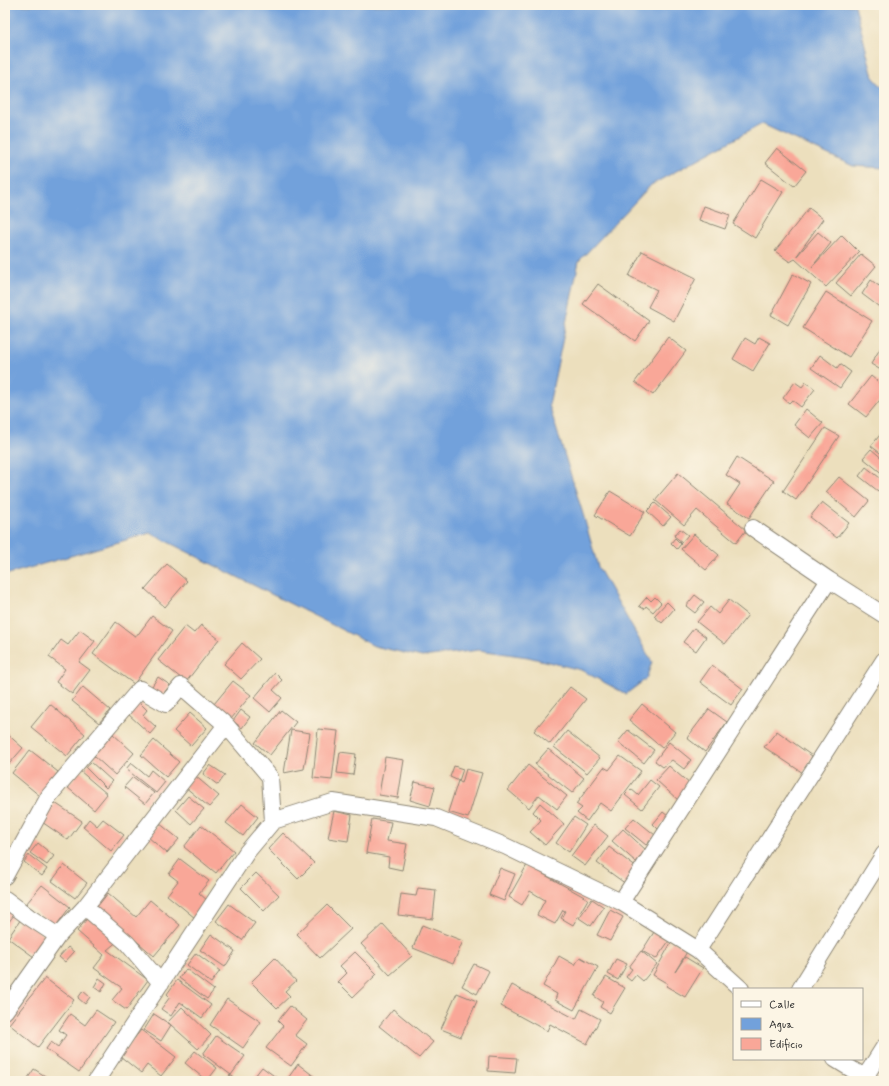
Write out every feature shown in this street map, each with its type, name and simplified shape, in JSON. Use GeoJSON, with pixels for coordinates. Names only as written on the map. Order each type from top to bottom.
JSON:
{"type":"FeatureCollection","features":[{"type":"Feature","properties":{"kind":"street"},"geometry":{"type":"LineString","coordinates":[[753,528],[829,580],[884,615]]}},
{"type":"Feature","properties":{"kind":"street"},"geometry":{"type":"LineString","coordinates":[[621,902],[829,580]]}},
{"type":"Feature","properties":{"kind":"street"},"geometry":{"type":"LineString","coordinates":[[698,950],[884,660]]}},
{"type":"Feature","properties":{"kind":"street"},"geometry":{"type":"LineString","coordinates":[[5,875],[49,796],[140,689],[166,704],[180,686],[226,725],[270,777],[273,821]]}},
{"type":"Feature","properties":{"kind":"street"},"geometry":{"type":"LineString","coordinates":[[5,1011],[58,936],[85,907],[226,725]]}},
{"type":"Feature","properties":{"kind":"street"},"geometry":{"type":"LineString","coordinates":[[96,1081],[247,852],[273,821],[333,802],[436,818],[505,846],[621,902],[698,950],[740,988]]}},
{"type":"Feature","properties":{"kind":"street"},"geometry":{"type":"LineString","coordinates":[[801,988],[884,854]]}},
{"type":"Feature","properties":{"kind":"street"},"geometry":{"type":"LineString","coordinates":[[5,899],[58,936]]}},
{"type":"Feature","properties":{"kind":"street"},"geometry":{"type":"LineString","coordinates":[[85,907],[127,943],[161,983]]}},
{"type":"Feature","properties":{"kind":"street"},"geometry":{"type":"LineString","coordinates":[[837,1060],[868,1079],[884,1047]]}},
{"type":"Feature","properties":{"kind":"water"},"geometry":{"type":"Polygon","coordinates":[[[5,5],[855,5],[873,77],[884,89],[884,168],[853,166],[762,124],[651,185],[579,261],[549,405],[598,567],[652,662],[646,679],[626,694],[581,670],[528,657],[479,650],[422,657],[374,646],[150,533],[5,575],[5,5]]]}},
{"type":"Feature","properties":{"kind":"building"},"geometry":{"type":"Polygon","coordinates":[[[777,148],[806,171],[794,186],[765,163],[777,148]]]}},
{"type":"Feature","properties":{"kind":"building"},"geometry":{"type":"Polygon","coordinates":[[[761,179],[783,192],[755,238],[733,224],[761,179]]]}},
{"type":"Feature","properties":{"kind":"building"},"geometry":{"type":"Polygon","coordinates":[[[704,206],[730,215],[725,229],[699,220],[704,206]]]}},
{"type":"Feature","properties":{"kind":"building"},"geometry":{"type":"Polygon","coordinates":[[[809,208],[823,219],[796,257],[818,232],[831,243],[812,267],[842,235],[859,252],[826,287],[795,259],[790,262],[775,251],[809,208]]]}},
{"type":"Feature","properties":{"kind":"building"},"geometry":{"type":"Polygon","coordinates":[[[642,251],[696,278],[674,321],[648,307],[657,290],[629,276],[642,251]]]}},
{"type":"Feature","properties":{"kind":"building"},"geometry":{"type":"Polygon","coordinates":[[[861,254],[876,266],[851,296],[836,283],[861,254]]]}},
{"type":"Feature","properties":{"kind":"building"},"geometry":{"type":"Polygon","coordinates":[[[793,274],[811,284],[788,325],[771,315],[793,274]]]}},
{"type":"Feature","properties":{"kind":"building"},"geometry":{"type":"Polygon","coordinates":[[[884,278],[884,307],[882,309],[862,294],[871,280],[879,286],[884,278]]]}},
{"type":"Feature","properties":{"kind":"building"},"geometry":{"type":"Polygon","coordinates":[[[598,284],[649,321],[635,341],[583,304],[598,284]]]}},
{"type":"Feature","properties":{"kind":"building"},"geometry":{"type":"Polygon","coordinates":[[[826,292],[872,321],[849,357],[803,328],[826,292]]]}},
{"type":"Feature","properties":{"kind":"building"},"geometry":{"type":"Polygon","coordinates":[[[668,337],[686,351],[653,395],[635,382],[668,337]]]}},
{"type":"Feature","properties":{"kind":"building"},"geometry":{"type":"Polygon","coordinates":[[[759,337],[770,343],[753,371],[733,359],[745,338],[755,344],[759,337]]]}},
{"type":"Feature","properties":{"kind":"building"},"geometry":{"type":"Polygon","coordinates":[[[884,342],[884,372],[871,364],[884,342]]]}},
{"type":"Feature","properties":{"kind":"building"},"geometry":{"type":"Polygon","coordinates":[[[820,355],[837,368],[840,364],[851,372],[840,388],[811,368],[820,355]]]}},
{"type":"Feature","properties":{"kind":"building"},"geometry":{"type":"Polygon","coordinates":[[[871,376],[884,387],[884,395],[866,417],[849,404],[871,376]]]}},
{"type":"Feature","properties":{"kind":"building"},"geometry":{"type":"Polygon","coordinates":[[[795,382],[802,387],[806,382],[815,389],[801,407],[792,400],[789,403],[783,398],[795,382]]]}},
{"type":"Feature","properties":{"kind":"building"},"geometry":{"type":"Polygon","coordinates":[[[806,409],[823,423],[810,438],[794,425],[806,409]]]}},
{"type":"Feature","properties":{"kind":"building"},"geometry":{"type":"Polygon","coordinates":[[[825,428],[839,436],[796,500],[783,491],[825,428]]]}},
{"type":"Feature","properties":{"kind":"building"},"geometry":{"type":"Polygon","coordinates":[[[884,430],[884,456],[871,446],[884,430]]]}},
{"type":"Feature","properties":{"kind":"building"},"geometry":{"type":"Polygon","coordinates":[[[871,449],[884,460],[884,475],[863,458],[871,449]]]}},
{"type":"Feature","properties":{"kind":"building"},"geometry":{"type":"Polygon","coordinates":[[[737,457],[774,481],[749,518],[727,504],[740,484],[726,475],[737,457]]]}},
{"type":"Feature","properties":{"kind":"building"},"geometry":{"type":"Polygon","coordinates":[[[866,467],[884,481],[884,484],[878,491],[859,476],[866,467]]]}},
{"type":"Feature","properties":{"kind":"building"},"geometry":{"type":"Polygon","coordinates":[[[678,473],[746,530],[736,543],[697,510],[684,525],[655,500],[678,473]]]}},
{"type":"Feature","properties":{"kind":"building"},"geometry":{"type":"Polygon","coordinates":[[[839,477],[869,501],[856,517],[826,492],[839,477]]]}},
{"type":"Feature","properties":{"kind":"building"},"geometry":{"type":"Polygon","coordinates":[[[610,491],[645,512],[630,536],[595,515],[610,491]]]}},
{"type":"Feature","properties":{"kind":"building"},"geometry":{"type":"Polygon","coordinates":[[[822,502],[849,523],[837,538],[810,517],[822,502]]]}},
{"type":"Feature","properties":{"kind":"building"},"geometry":{"type":"Polygon","coordinates":[[[655,503],[671,517],[663,526],[647,511],[655,503]]]}},
{"type":"Feature","properties":{"kind":"building"},"geometry":{"type":"Polygon","coordinates":[[[680,529],[688,535],[682,542],[674,536],[680,529]]]}},
{"type":"Feature","properties":{"kind":"building"},"geometry":{"type":"Polygon","coordinates":[[[694,534],[719,555],[706,570],[681,549],[694,534]]]}},
{"type":"Feature","properties":{"kind":"building"},"geometry":{"type":"Polygon","coordinates":[[[675,538],[681,544],[677,549],[671,543],[675,538]]]}},
{"type":"Feature","properties":{"kind":"building"},"geometry":{"type":"Polygon","coordinates":[[[167,564],[187,581],[165,607],[145,589],[167,564]]]}},
{"type":"Feature","properties":{"kind":"building"},"geometry":{"type":"Polygon","coordinates":[[[695,595],[704,602],[695,613],[686,606],[695,595]]]}},
{"type":"Feature","properties":{"kind":"building"},"geometry":{"type":"Polygon","coordinates":[[[647,597],[651,601],[655,597],[661,603],[653,612],[646,606],[644,609],[639,606],[647,597]]]}},
{"type":"Feature","properties":{"kind":"building"},"geometry":{"type":"Polygon","coordinates":[[[729,600],[748,615],[725,644],[697,622],[710,607],[718,614],[729,600]]]}},
{"type":"Feature","properties":{"kind":"building"},"geometry":{"type":"Polygon","coordinates":[[[667,602],[674,609],[662,623],[654,616],[667,602]]]}},
{"type":"Feature","properties":{"kind":"building"},"geometry":{"type":"Polygon","coordinates":[[[152,616],[172,631],[134,684],[93,654],[116,622],[136,637],[152,616]]]}},
{"type":"Feature","properties":{"kind":"building"},"geometry":{"type":"Polygon","coordinates":[[[201,625],[219,639],[186,682],[158,660],[185,626],[194,633],[201,625]]]}},
{"type":"Feature","properties":{"kind":"building"},"geometry":{"type":"Polygon","coordinates":[[[694,628],[706,637],[696,651],[683,642],[694,628]]]}},
{"type":"Feature","properties":{"kind":"building"},"geometry":{"type":"Polygon","coordinates":[[[80,630],[95,641],[79,662],[90,670],[72,694],[56,682],[65,669],[49,657],[61,640],[68,645],[80,630]]]}},
{"type":"Feature","properties":{"kind":"building"},"geometry":{"type":"Polygon","coordinates":[[[242,643],[260,659],[241,679],[224,664],[242,643]]]}},
{"type":"Feature","properties":{"kind":"building"},"geometry":{"type":"Polygon","coordinates":[[[712,665],[743,689],[731,705],[700,682],[712,665]]]}},
{"type":"Feature","properties":{"kind":"building"},"geometry":{"type":"Polygon","coordinates":[[[275,673],[282,680],[273,690],[282,698],[270,712],[254,698],[275,673]]]}},
{"type":"Feature","properties":{"kind":"building"},"geometry":{"type":"Polygon","coordinates":[[[158,677],[170,685],[161,697],[150,689],[158,677]]]}},
{"type":"Feature","properties":{"kind":"building"},"geometry":{"type":"Polygon","coordinates":[[[233,681],[251,695],[226,725],[209,710],[233,681]]]}},
{"type":"Feature","properties":{"kind":"building"},"geometry":{"type":"Polygon","coordinates":[[[83,687],[110,710],[99,723],[72,701],[83,687]]]}},
{"type":"Feature","properties":{"kind":"building"},"geometry":{"type":"Polygon","coordinates":[[[570,687],[586,699],[550,744],[534,731],[570,687]]]}},
{"type":"Feature","properties":{"kind":"building"},"geometry":{"type":"Polygon","coordinates":[[[139,702],[147,710],[143,715],[156,727],[150,734],[128,714],[139,702]]]}},
{"type":"Feature","properties":{"kind":"building"},"geometry":{"type":"Polygon","coordinates":[[[50,704],[85,734],[67,756],[31,727],[50,704]]]}},
{"type":"Feature","properties":{"kind":"building"},"geometry":{"type":"Polygon","coordinates":[[[642,704],[675,732],[662,748],[629,720],[642,704]]]}},
{"type":"Feature","properties":{"kind":"building"},"geometry":{"type":"Polygon","coordinates":[[[709,709],[727,722],[705,752],[687,738],[709,709]]]}},
{"type":"Feature","properties":{"kind":"building"},"geometry":{"type":"Polygon","coordinates":[[[241,710],[250,717],[242,728],[233,721],[241,710]]]}},
{"type":"Feature","properties":{"kind":"building"},"geometry":{"type":"Polygon","coordinates":[[[281,710],[296,722],[270,755],[255,743],[281,710]]]}},
{"type":"Feature","properties":{"kind":"building"},"geometry":{"type":"Polygon","coordinates":[[[190,713],[207,728],[191,746],[174,731],[190,713]]]}},
{"type":"Feature","properties":{"kind":"building"},"geometry":{"type":"Polygon","coordinates":[[[318,729],[338,731],[332,780],[313,778],[318,729]]]}},
{"type":"Feature","properties":{"kind":"building"},"geometry":{"type":"Polygon","coordinates":[[[291,730],[310,733],[304,769],[284,773],[291,730]]]}},
{"type":"Feature","properties":{"kind":"building"},"geometry":{"type":"Polygon","coordinates":[[[628,730],[654,750],[644,763],[618,742],[628,730]]]}},
{"type":"Feature","properties":{"kind":"building"},"geometry":{"type":"Polygon","coordinates":[[[567,731],[600,758],[587,773],[554,747],[567,731]]]}},
{"type":"Feature","properties":{"kind":"building"},"geometry":{"type":"Polygon","coordinates":[[[777,731],[812,756],[803,773],[764,747],[777,731]]]}},
{"type":"Feature","properties":{"kind":"building"},"geometry":{"type":"Polygon","coordinates":[[[5,732],[23,748],[9,764],[5,760],[5,732]]]}},
{"type":"Feature","properties":{"kind":"building"},"geometry":{"type":"Polygon","coordinates":[[[113,734],[134,753],[115,775],[94,756],[113,734]]]}},
{"type":"Feature","properties":{"kind":"building"},"geometry":{"type":"Polygon","coordinates":[[[154,740],[179,762],[166,777],[141,755],[154,740]]]}},
{"type":"Feature","properties":{"kind":"building"},"geometry":{"type":"Polygon","coordinates":[[[669,742],[691,760],[684,769],[672,760],[663,767],[655,761],[669,742]]]}},
{"type":"Feature","properties":{"kind":"building"},"geometry":{"type":"Polygon","coordinates":[[[548,749],[584,778],[572,793],[535,764],[548,749]]]}},
{"type":"Feature","properties":{"kind":"building"},"geometry":{"type":"Polygon","coordinates":[[[30,750],[58,772],[40,796],[12,773],[30,750]]]}},
{"type":"Feature","properties":{"kind":"building"},"geometry":{"type":"Polygon","coordinates":[[[340,752],[356,754],[353,775],[337,773],[340,752]]]}},
{"type":"Feature","properties":{"kind":"building"},"geometry":{"type":"Polygon","coordinates":[[[620,756],[641,771],[611,811],[600,803],[587,821],[577,813],[582,808],[576,804],[604,767],[609,770],[620,756]]]}},
{"type":"Feature","properties":{"kind":"building"},"geometry":{"type":"Polygon","coordinates":[[[385,757],[404,760],[398,798],[379,795],[385,757]]]}},
{"type":"Feature","properties":{"kind":"building"},"geometry":{"type":"Polygon","coordinates":[[[91,762],[112,781],[106,788],[86,768],[91,762]]]}},
{"type":"Feature","properties":{"kind":"building"},"geometry":{"type":"Polygon","coordinates":[[[131,763],[147,776],[151,770],[165,782],[156,793],[126,769],[131,763]]]}},
{"type":"Feature","properties":{"kind":"building"},"geometry":{"type":"Polygon","coordinates":[[[210,765],[225,775],[218,785],[203,774],[210,765]]]}},
{"type":"Feature","properties":{"kind":"building"},"geometry":{"type":"Polygon","coordinates":[[[528,765],[567,796],[557,809],[539,795],[529,808],[508,790],[528,765]]]}},
{"type":"Feature","properties":{"kind":"building"},"geometry":{"type":"Polygon","coordinates":[[[454,766],[463,769],[459,781],[450,777],[454,766]]]}},
{"type":"Feature","properties":{"kind":"building"},"geometry":{"type":"Polygon","coordinates":[[[669,766],[691,785],[678,800],[656,780],[669,766]]]}},
{"type":"Feature","properties":{"kind":"building"},"geometry":{"type":"Polygon","coordinates":[[[466,769],[482,773],[468,818],[448,812],[458,781],[462,783],[466,769]]]}},
{"type":"Feature","properties":{"kind":"building"},"geometry":{"type":"Polygon","coordinates":[[[80,771],[107,794],[94,810],[67,787],[80,771]]]}},
{"type":"Feature","properties":{"kind":"building"},"geometry":{"type":"Polygon","coordinates":[[[194,775],[219,796],[209,807],[184,786],[194,775]]]}},
{"type":"Feature","properties":{"kind":"building"},"geometry":{"type":"Polygon","coordinates":[[[133,777],[154,793],[145,804],[124,787],[133,777]]]}},
{"type":"Feature","properties":{"kind":"building"},"geometry":{"type":"Polygon","coordinates":[[[650,780],[659,787],[642,809],[625,795],[631,789],[638,795],[650,780]]]}},
{"type":"Feature","properties":{"kind":"building"},"geometry":{"type":"Polygon","coordinates":[[[415,782],[435,787],[430,806],[410,800],[415,782]]]}},
{"type":"Feature","properties":{"kind":"building"},"geometry":{"type":"Polygon","coordinates":[[[188,796],[204,809],[191,824],[176,810],[188,796]]]}},
{"type":"Feature","properties":{"kind":"building"},"geometry":{"type":"Polygon","coordinates":[[[55,803],[82,821],[68,840],[42,822],[55,803]]]}},
{"type":"Feature","properties":{"kind":"building"},"geometry":{"type":"Polygon","coordinates":[[[540,803],[564,824],[545,845],[530,832],[541,820],[533,812],[540,803]]]}},
{"type":"Feature","properties":{"kind":"building"},"geometry":{"type":"Polygon","coordinates":[[[242,804],[258,817],[243,836],[226,823],[242,804]]]}},
{"type":"Feature","properties":{"kind":"building"},"geometry":{"type":"Polygon","coordinates":[[[334,811],[352,815],[348,841],[328,838],[334,811]]]}},
{"type":"Feature","properties":{"kind":"building"},"geometry":{"type":"Polygon","coordinates":[[[663,812],[669,817],[658,829],[653,824],[663,812]]]}},
{"type":"Feature","properties":{"kind":"building"},"geometry":{"type":"Polygon","coordinates":[[[574,817],[586,825],[569,852],[556,843],[574,817]]]}},
{"type":"Feature","properties":{"kind":"building"},"geometry":{"type":"Polygon","coordinates":[[[634,818],[655,835],[646,845],[625,828],[634,818]]]}},
{"type":"Feature","properties":{"kind":"building"},"geometry":{"type":"Polygon","coordinates":[[[89,819],[97,826],[103,819],[124,835],[111,851],[83,827],[89,819]]]}},
{"type":"Feature","properties":{"kind":"building"},"geometry":{"type":"Polygon","coordinates":[[[372,819],[391,822],[387,841],[407,844],[402,870],[388,867],[389,857],[366,853],[372,819]]]}},
{"type":"Feature","properties":{"kind":"building"},"geometry":{"type":"Polygon","coordinates":[[[159,823],[179,839],[167,853],[148,837],[159,823]]]}},
{"type":"Feature","properties":{"kind":"building"},"geometry":{"type":"Polygon","coordinates":[[[201,825],[234,851],[216,873],[184,847],[201,825]]]}},
{"type":"Feature","properties":{"kind":"building"},"geometry":{"type":"Polygon","coordinates":[[[594,825],[608,836],[585,866],[571,856],[594,825]]]}},
{"type":"Feature","properties":{"kind":"building"},"geometry":{"type":"Polygon","coordinates":[[[623,829],[646,850],[636,862],[612,841],[623,829]]]}},
{"type":"Feature","properties":{"kind":"building"},"geometry":{"type":"Polygon","coordinates":[[[283,833],[314,863],[298,879],[268,849],[283,833]]]}},
{"type":"Feature","properties":{"kind":"building"},"geometry":{"type":"Polygon","coordinates":[[[38,843],[54,856],[47,865],[30,853],[38,843]]]}},
{"type":"Feature","properties":{"kind":"building"},"geometry":{"type":"Polygon","coordinates":[[[609,847],[637,868],[626,884],[597,863],[609,847]]]}},
{"type":"Feature","properties":{"kind":"building"},"geometry":{"type":"Polygon","coordinates":[[[29,855],[47,869],[42,876],[24,862],[29,855]]]}},
{"type":"Feature","properties":{"kind":"building"},"geometry":{"type":"Polygon","coordinates":[[[180,859],[209,881],[199,893],[208,901],[195,918],[167,895],[178,881],[169,874],[180,859]]]}},
{"type":"Feature","properties":{"kind":"building"},"geometry":{"type":"Polygon","coordinates":[[[64,865],[87,883],[75,898],[52,881],[64,865]]]}},
{"type":"Feature","properties":{"kind":"building"},"geometry":{"type":"Polygon","coordinates":[[[527,865],[588,899],[573,925],[561,918],[565,911],[563,910],[555,924],[537,915],[545,900],[530,891],[522,905],[509,897],[527,865]]]}},
{"type":"Feature","properties":{"kind":"building"},"geometry":{"type":"Polygon","coordinates":[[[500,868],[515,874],[504,901],[489,895],[500,868]]]}},
{"type":"Feature","properties":{"kind":"building"},"geometry":{"type":"Polygon","coordinates":[[[256,873],[279,895],[264,911],[241,888],[256,873]]]}},
{"type":"Feature","properties":{"kind":"building"},"geometry":{"type":"Polygon","coordinates":[[[42,885],[70,907],[55,927],[26,904],[42,885]]]}},
{"type":"Feature","properties":{"kind":"building"},"geometry":{"type":"Polygon","coordinates":[[[418,888],[436,890],[433,919],[398,915],[401,894],[416,896],[418,888]]]}},
{"type":"Feature","properties":{"kind":"building"},"geometry":{"type":"Polygon","coordinates":[[[108,893],[136,917],[150,900],[180,925],[154,956],[97,907],[108,893]]]}},
{"type":"Feature","properties":{"kind":"building"},"geometry":{"type":"Polygon","coordinates":[[[592,899],[604,907],[591,926],[579,918],[592,899]]]}},
{"type":"Feature","properties":{"kind":"building"},"geometry":{"type":"Polygon","coordinates":[[[229,904],[255,923],[242,940],[216,921],[229,904]]]}},
{"type":"Feature","properties":{"kind":"building"},"geometry":{"type":"Polygon","coordinates":[[[327,905],[351,929],[320,958],[297,934],[327,905]]]}},
{"type":"Feature","properties":{"kind":"building"},"geometry":{"type":"Polygon","coordinates":[[[5,909],[14,915],[5,927],[5,909]]]}},
{"type":"Feature","properties":{"kind":"building"},"geometry":{"type":"Polygon","coordinates":[[[610,910],[623,917],[610,941],[597,935],[610,910]]]}},
{"type":"Feature","properties":{"kind":"building"},"geometry":{"type":"Polygon","coordinates":[[[91,914],[119,940],[107,950],[148,980],[126,1010],[112,1000],[122,988],[94,968],[104,955],[77,931],[91,914]]]}},
{"type":"Feature","properties":{"kind":"building"},"geometry":{"type":"Polygon","coordinates":[[[21,919],[47,938],[34,957],[8,938],[21,919]]]}},
{"type":"Feature","properties":{"kind":"building"},"geometry":{"type":"Polygon","coordinates":[[[383,924],[412,956],[390,975],[361,944],[383,924]]]}},
{"type":"Feature","properties":{"kind":"building"},"geometry":{"type":"Polygon","coordinates":[[[422,925],[463,941],[453,964],[413,948],[422,925]]]}},
{"type":"Feature","properties":{"kind":"building"},"geometry":{"type":"Polygon","coordinates":[[[654,932],[669,941],[656,959],[642,951],[654,932]]]}},
{"type":"Feature","properties":{"kind":"building"},"geometry":{"type":"Polygon","coordinates":[[[211,934],[235,951],[225,967],[200,950],[211,934]]]}},
{"type":"Feature","properties":{"kind":"building"},"geometry":{"type":"Polygon","coordinates":[[[672,941],[688,950],[675,972],[685,957],[703,968],[685,997],[666,986],[668,984],[653,975],[672,941]]]}},
{"type":"Feature","properties":{"kind":"building"},"geometry":{"type":"Polygon","coordinates":[[[68,947],[74,952],[65,962],[59,957],[68,947]]]}},
{"type":"Feature","properties":{"kind":"building"},"geometry":{"type":"Polygon","coordinates":[[[641,951],[657,964],[643,981],[636,975],[631,981],[626,977],[632,969],[629,967],[641,951]]]}},
{"type":"Feature","properties":{"kind":"building"},"geometry":{"type":"Polygon","coordinates":[[[355,952],[377,974],[353,997],[338,982],[347,973],[340,966],[355,952]]]}},
{"type":"Feature","properties":{"kind":"building"},"geometry":{"type":"Polygon","coordinates":[[[196,953],[220,971],[211,983],[187,965],[196,953]]]}},
{"type":"Feature","properties":{"kind":"building"},"geometry":{"type":"Polygon","coordinates":[[[559,956],[575,965],[580,957],[598,967],[574,1010],[555,1000],[557,994],[543,986],[559,956]]]}},
{"type":"Feature","properties":{"kind":"building"},"geometry":{"type":"Polygon","coordinates":[[[275,958],[296,981],[285,991],[290,996],[277,1008],[251,982],[275,958]]]}},
{"type":"Feature","properties":{"kind":"building"},"geometry":{"type":"Polygon","coordinates":[[[616,959],[627,964],[618,980],[608,974],[616,959]]]}},
{"type":"Feature","properties":{"kind":"building"},"geometry":{"type":"Polygon","coordinates":[[[474,964],[489,971],[477,994],[462,986],[474,964]]]}},
{"type":"Feature","properties":{"kind":"building"},"geometry":{"type":"Polygon","coordinates":[[[186,969],[214,990],[207,999],[179,978],[186,969]]]}},
{"type":"Feature","properties":{"kind":"building"},"geometry":{"type":"Polygon","coordinates":[[[606,977],[625,988],[610,1013],[600,1007],[603,1002],[594,996],[606,977]]]}},
{"type":"Feature","properties":{"kind":"building"},"geometry":{"type":"Polygon","coordinates":[[[45,978],[74,1000],[38,1047],[9,1024],[45,978]]]}},
{"type":"Feature","properties":{"kind":"building"},"geometry":{"type":"Polygon","coordinates":[[[99,978],[106,983],[101,992],[94,987],[99,978]]]}},
{"type":"Feature","properties":{"kind":"building"},"geometry":{"type":"Polygon","coordinates":[[[177,980],[211,1005],[202,1018],[180,1002],[171,1016],[161,1009],[170,997],[167,994],[177,980]]]}},
{"type":"Feature","properties":{"kind":"building"},"geometry":{"type":"Polygon","coordinates":[[[512,985],[576,1019],[581,1009],[600,1019],[587,1044],[550,1024],[547,1031],[501,1006],[512,985]]]}},
{"type":"Feature","properties":{"kind":"building"},"geometry":{"type":"Polygon","coordinates":[[[83,991],[90,997],[85,1004],[78,998],[83,991]]]}},
{"type":"Feature","properties":{"kind":"building"},"geometry":{"type":"Polygon","coordinates":[[[457,993],[477,1001],[461,1037],[441,1029],[457,993]]]}},
{"type":"Feature","properties":{"kind":"building"},"geometry":{"type":"Polygon","coordinates":[[[227,999],[261,1022],[243,1048],[210,1025],[227,999]]]}},
{"type":"Feature","properties":{"kind":"building"},"geometry":{"type":"Polygon","coordinates":[[[290,1006],[307,1020],[295,1035],[307,1044],[291,1066],[266,1048],[283,1026],[278,1021],[290,1006]]]}},
{"type":"Feature","properties":{"kind":"building"},"geometry":{"type":"Polygon","coordinates":[[[182,1007],[211,1035],[198,1049],[168,1022],[182,1007]]]}},
{"type":"Feature","properties":{"kind":"building"},"geometry":{"type":"Polygon","coordinates":[[[393,1009],[433,1042],[419,1058],[379,1026],[393,1009]]]}},
{"type":"Feature","properties":{"kind":"building"},"geometry":{"type":"Polygon","coordinates":[[[96,1010],[114,1022],[79,1072],[46,1049],[51,1042],[58,1047],[66,1035],[59,1030],[70,1014],[85,1025],[96,1010]]]}},
{"type":"Feature","properties":{"kind":"building"},"geometry":{"type":"Polygon","coordinates":[[[154,1014],[171,1025],[161,1041],[144,1030],[154,1014]]]}},
{"type":"Feature","properties":{"kind":"building"},"geometry":{"type":"Polygon","coordinates":[[[141,1030],[176,1057],[161,1076],[147,1065],[141,1073],[120,1056],[141,1030]]]}},
{"type":"Feature","properties":{"kind":"building"},"geometry":{"type":"Polygon","coordinates":[[[216,1036],[245,1056],[231,1075],[203,1054],[216,1036]]]}},
{"type":"Feature","properties":{"kind":"building"},"geometry":{"type":"Polygon","coordinates":[[[195,1051],[217,1068],[207,1081],[185,1063],[195,1051]]]}},
{"type":"Feature","properties":{"kind":"building"},"geometry":{"type":"Polygon","coordinates":[[[489,1056],[517,1058],[515,1073],[488,1071],[489,1056]]]}},
{"type":"Feature","properties":{"kind":"building"},"geometry":{"type":"Polygon","coordinates":[[[298,1064],[320,1081],[286,1081],[298,1064]]]}},
{"type":"Feature","properties":{"kind":"building"},"geometry":{"type":"Polygon","coordinates":[[[262,1067],[281,1081],[251,1081],[262,1067]]]}},
{"type":"Feature","properties":{"kind":"building"},"geometry":{"type":"Polygon","coordinates":[[[34,1069],[53,1081],[26,1081],[34,1069]]]}},
{"type":"Feature","properties":{"kind":"building"},"geometry":{"type":"Polygon","coordinates":[[[230,1075],[239,1081],[226,1081],[230,1075]]]}}]}
